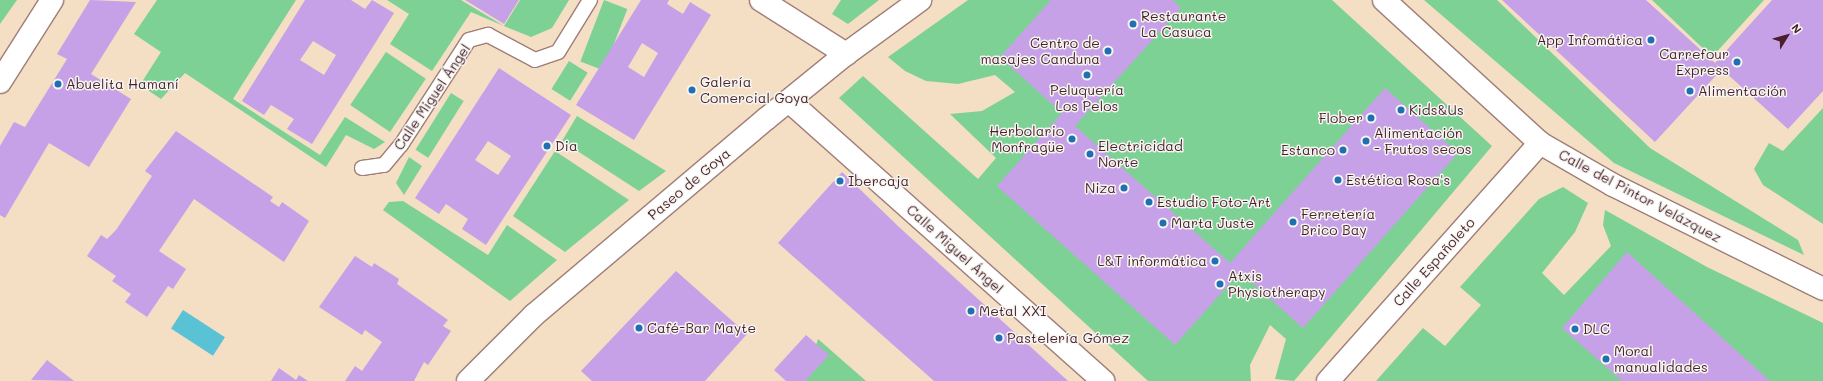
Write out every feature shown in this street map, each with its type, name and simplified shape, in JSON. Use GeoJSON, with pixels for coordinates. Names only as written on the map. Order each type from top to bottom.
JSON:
{"type":"FeatureCollection","features":[{"type":"Feature","properties":{"kind":"street"},"geometry":{"type":"LineString","coordinates":[[0,82],[52,0]]}},
{"type":"Feature","properties":{"kind":"street"},"geometry":{"type":"LineString","coordinates":[[761,0],[846,54]]}},
{"type":"Feature","properties":{"kind":"street","name":"Paseo de Goya"},"geometry":{"type":"LineString","coordinates":[[468,381],[534,315],[846,54],[920,0]]}},
{"type":"Feature","properties":{"kind":"street","name":"Calle del Pintor Velázquez"},"geometry":{"type":"LineString","coordinates":[[1384,0],[1540,142],[1613,185],[1823,289]]}},
{"type":"Feature","properties":{"kind":"street","name":"Calle Miguel Ángel"},"geometry":{"type":"LineString","coordinates":[[789,102],[1103,381]]}},
{"type":"Feature","properties":{"kind":"street","name":"Calle Españoleto"},"geometry":{"type":"LineString","coordinates":[[1328,381],[1540,142]]}},
{"type":"Feature","properties":{"kind":"lane","name":"Calle Miguel Ángel"},"geometry":{"type":"LineString","coordinates":[[362,168],[384,165],[401,145],[469,40],[488,35],[535,60],[558,52],[590,0]]}},
{"type":"Feature","properties":{"kind":"green space"},"geometry":{"type":"Polygon","coordinates":[[[0,0],[17,0],[0,24],[0,0]]]}},
{"type":"Feature","properties":{"kind":"green space"},"geometry":{"type":"Polygon","coordinates":[[[157,0],[296,0],[233,99],[320,155],[345,117],[385,142],[374,149],[346,135],[326,167],[185,73],[161,99],[140,85],[161,52],[134,34],[157,0]]]}},
{"type":"Feature","properties":{"kind":"green space"},"geometry":{"type":"Polygon","coordinates":[[[387,0],[461,0],[504,26],[471,12],[432,71],[390,44],[409,14],[387,0]]]}},
{"type":"Feature","properties":{"kind":"green space"},"geometry":{"type":"Polygon","coordinates":[[[520,0],[569,0],[552,28],[531,37],[504,26],[520,0]]]}},
{"type":"Feature","properties":{"kind":"green space"},"geometry":{"type":"Polygon","coordinates":[[[604,0],[627,9],[604,71],[580,62],[604,0]]]}},
{"type":"Feature","properties":{"kind":"green space"},"geometry":{"type":"Polygon","coordinates":[[[841,0],[879,0],[848,24],[832,14],[841,0]]]}},
{"type":"Feature","properties":{"kind":"green space"},"geometry":{"type":"Polygon","coordinates":[[[968,0],[1332,0],[1492,146],[1294,381],[1275,379],[1286,339],[1270,325],[1250,365],[1251,381],[1148,381],[839,98],[863,76],[978,179],[996,158],[950,114],[982,111],[1015,92],[995,75],[958,84],[926,81],[905,71],[888,57],[968,0]]]}},
{"type":"Feature","properties":{"kind":"green space"},"geometry":{"type":"Polygon","coordinates":[[[1424,0],[1497,0],[1650,148],[1798,240],[1804,255],[1614,163],[1424,0]]]}},
{"type":"Feature","properties":{"kind":"green space"},"geometry":{"type":"Polygon","coordinates":[[[1652,0],[1764,0],[1712,57],[1652,0]]]}},
{"type":"Feature","properties":{"kind":"green space"},"geometry":{"type":"Polygon","coordinates":[[[386,52],[426,79],[390,132],[350,105],[386,52]]]}},
{"type":"Feature","properties":{"kind":"green space"},"geometry":{"type":"Polygon","coordinates":[[[569,61],[588,73],[570,101],[552,89],[569,61]]]}},
{"type":"Feature","properties":{"kind":"green space"},"geometry":{"type":"Polygon","coordinates":[[[451,93],[464,101],[428,158],[415,150],[451,93]]]}},
{"type":"Feature","properties":{"kind":"green space"},"geometry":{"type":"Polygon","coordinates":[[[1823,108],[1823,224],[1763,185],[1754,169],[1769,143],[1783,151],[1823,108]]]}},
{"type":"Feature","properties":{"kind":"green space"},"geometry":{"type":"Polygon","coordinates":[[[577,116],[666,171],[639,191],[562,141],[577,116]]]}},
{"type":"Feature","properties":{"kind":"green space"},"geometry":{"type":"Polygon","coordinates":[[[555,151],[629,200],[565,252],[513,216],[555,151]]]}},
{"type":"Feature","properties":{"kind":"green space"},"geometry":{"type":"Polygon","coordinates":[[[409,157],[422,166],[404,195],[396,183],[409,157]]]}},
{"type":"Feature","properties":{"kind":"green space"},"geometry":{"type":"Polygon","coordinates":[[[1563,187],[1588,203],[1575,232],[1542,273],[1564,295],[1611,246],[1603,225],[1605,210],[1707,267],[1823,323],[1823,381],[1376,381],[1423,328],[1445,346],[1481,305],[1460,287],[1539,199],[1563,187]]]}},
{"type":"Feature","properties":{"kind":"green space"},"geometry":{"type":"Polygon","coordinates":[[[403,201],[488,255],[507,225],[557,260],[510,301],[383,210],[389,202],[403,201]]]}},
{"type":"Feature","properties":{"kind":"green space"},"geometry":{"type":"Polygon","coordinates":[[[818,339],[866,381],[805,381],[818,339]]]}},
{"type":"Feature","properties":{"kind":"water"},"geometry":{"type":"Polygon","coordinates":[[[183,310],[225,337],[213,356],[171,328],[183,310]]]}},
{"type":"Feature","properties":{"kind":"building"},"geometry":{"type":"Polygon","coordinates":[[[90,0],[136,2],[91,74],[131,99],[89,167],[49,143],[5,218],[0,215],[0,146],[14,122],[25,127],[67,59],[57,54],[90,0]]]}},
{"type":"Feature","properties":{"kind":"building"},"geometry":{"type":"Polygon","coordinates":[[[305,0],[351,0],[365,9],[372,0],[394,13],[312,144],[287,129],[294,119],[271,105],[264,115],[242,101],[305,0]],[[313,41],[300,60],[324,75],[336,55],[313,41]]]}},
{"type":"Feature","properties":{"kind":"building"},"geometry":{"type":"Polygon","coordinates":[[[465,0],[519,0],[504,24],[465,0]]]}},
{"type":"Feature","properties":{"kind":"building"},"geometry":{"type":"Polygon","coordinates":[[[641,0],[669,0],[667,4],[683,14],[690,2],[711,15],[634,140],[576,105],[641,0]],[[642,43],[628,67],[644,77],[658,53],[642,43]]]}},
{"type":"Feature","properties":{"kind":"building"},"geometry":{"type":"Polygon","coordinates":[[[1051,0],[1173,0],[1181,8],[1075,126],[1230,263],[1385,88],[1458,153],[1303,328],[1240,272],[1175,345],[997,186],[1062,113],[1000,57],[1051,0]]]}},
{"type":"Feature","properties":{"kind":"building"},"geometry":{"type":"Polygon","coordinates":[[[1502,0],[1646,0],[1721,70],[1655,142],[1502,0]]]}},
{"type":"Feature","properties":{"kind":"building"},"geometry":{"type":"Polygon","coordinates":[[[1772,0],[1823,0],[1823,91],[1788,129],[1715,63],[1772,0]]]}},
{"type":"Feature","properties":{"kind":"building"},"geometry":{"type":"Polygon","coordinates":[[[499,68],[571,115],[486,245],[462,229],[468,219],[446,204],[439,214],[415,198],[499,68]],[[488,141],[475,160],[498,175],[511,156],[488,141]]]}},
{"type":"Feature","properties":{"kind":"building"},"geometry":{"type":"Polygon","coordinates":[[[176,131],[273,197],[270,201],[279,207],[282,202],[309,221],[284,262],[194,199],[159,251],[186,269],[173,289],[168,286],[147,317],[125,302],[131,294],[112,281],[116,276],[87,256],[101,235],[107,239],[116,230],[152,176],[145,171],[176,131]]]}},
{"type":"Feature","properties":{"kind":"building"},"geometry":{"type":"Polygon","coordinates":[[[842,172],[899,227],[1068,381],[934,381],[778,243],[842,172]]]}},
{"type":"Feature","properties":{"kind":"building"},"geometry":{"type":"Polygon","coordinates":[[[1627,252],[1770,381],[1622,381],[1562,328],[1627,252]]]}},
{"type":"Feature","properties":{"kind":"building"},"geometry":{"type":"Polygon","coordinates":[[[355,256],[372,267],[374,263],[399,279],[397,284],[448,320],[443,326],[451,331],[428,365],[424,362],[414,381],[345,381],[355,366],[362,371],[382,342],[365,330],[362,335],[319,307],[355,256]]]}},
{"type":"Feature","properties":{"kind":"building"},"geometry":{"type":"Polygon","coordinates":[[[676,271],[747,334],[705,381],[592,381],[581,371],[676,271]]]}},
{"type":"Feature","properties":{"kind":"building"},"geometry":{"type":"Polygon","coordinates":[[[806,335],[829,355],[805,381],[786,381],[774,370],[806,335]]]}},
{"type":"Feature","properties":{"kind":"building"},"geometry":{"type":"Polygon","coordinates":[[[47,360],[74,381],[31,380],[47,360]]]}},
{"type":"Feature","properties":{"kind":"building"},"geometry":{"type":"Polygon","coordinates":[[[279,368],[296,380],[299,375],[308,381],[271,381],[279,368]]]}},
{"type":"Feature","properties":{"kind":"place","name":"Restaurante La Casuca"},"geometry":{"type":"Point","coordinates":[1133,24]}},
{"type":"Feature","properties":{"kind":"place","name":"App Infomática"},"geometry":{"type":"Point","coordinates":[1651,40]}},
{"type":"Feature","properties":{"kind":"place","name":"Centro de masajes Canduna"},"geometry":{"type":"Point","coordinates":[1108,51]}},
{"type":"Feature","properties":{"kind":"place","name":"Carrefour Express"},"geometry":{"type":"Point","coordinates":[1737,62]}},
{"type":"Feature","properties":{"kind":"place","name":"Peluquería Los Pelos"},"geometry":{"type":"Point","coordinates":[1087,75]}},
{"type":"Feature","properties":{"kind":"place","name":"Abuelita Hamaní"},"geometry":{"type":"Point","coordinates":[58,84]}},
{"type":"Feature","properties":{"kind":"place","name":"Galería Comercial Goya"},"geometry":{"type":"Point","coordinates":[692,90]}},
{"type":"Feature","properties":{"kind":"place","name":"Alimentación"},"geometry":{"type":"Point","coordinates":[1690,91]}},
{"type":"Feature","properties":{"kind":"place","name":"Kids&Us"},"geometry":{"type":"Point","coordinates":[1401,110]}},
{"type":"Feature","properties":{"kind":"place","name":"Flober"},"geometry":{"type":"Point","coordinates":[1371,118]}},
{"type":"Feature","properties":{"kind":"place","name":"Herbolario Monfragüe"},"geometry":{"type":"Point","coordinates":[1072,139]}},
{"type":"Feature","properties":{"kind":"place","name":"Alimentación - Frutos secos"},"geometry":{"type":"Point","coordinates":[1366,141]}},
{"type":"Feature","properties":{"kind":"place","name":"Dia"},"geometry":{"type":"Point","coordinates":[547,146]}},
{"type":"Feature","properties":{"kind":"place","name":"Estanco"},"geometry":{"type":"Point","coordinates":[1343,150]}},
{"type":"Feature","properties":{"kind":"place","name":"Electricidad Norte"},"geometry":{"type":"Point","coordinates":[1090,154]}},
{"type":"Feature","properties":{"kind":"place","name":"Estética Rosa's"},"geometry":{"type":"Point","coordinates":[1338,180]}},
{"type":"Feature","properties":{"kind":"place","name":"Ibercaja"},"geometry":{"type":"Point","coordinates":[840,181]}},
{"type":"Feature","properties":{"kind":"place","name":"Niza"},"geometry":{"type":"Point","coordinates":[1124,188]}},
{"type":"Feature","properties":{"kind":"place","name":"Estudio Foto-Art"},"geometry":{"type":"Point","coordinates":[1149,202]}},
{"type":"Feature","properties":{"kind":"place","name":"Ferretería Brico Bay"},"geometry":{"type":"Point","coordinates":[1293,222]}},
{"type":"Feature","properties":{"kind":"place","name":"Marta Juste"},"geometry":{"type":"Point","coordinates":[1163,223]}},
{"type":"Feature","properties":{"kind":"place","name":"L&T informática"},"geometry":{"type":"Point","coordinates":[1215,261]}},
{"type":"Feature","properties":{"kind":"place","name":"Atxis Physiotherapy"},"geometry":{"type":"Point","coordinates":[1220,284]}},
{"type":"Feature","properties":{"kind":"place","name":"Metal XXI"},"geometry":{"type":"Point","coordinates":[971,311]}},
{"type":"Feature","properties":{"kind":"place","name":"Café-Bar Mayte"},"geometry":{"type":"Point","coordinates":[639,328]}},
{"type":"Feature","properties":{"kind":"place","name":"DLC"},"geometry":{"type":"Point","coordinates":[1575,329]}},
{"type":"Feature","properties":{"kind":"place","name":"Pastelería Gómez"},"geometry":{"type":"Point","coordinates":[999,338]}},
{"type":"Feature","properties":{"kind":"place","name":"Moral manualidades"},"geometry":{"type":"Point","coordinates":[1606,359]}}]}
